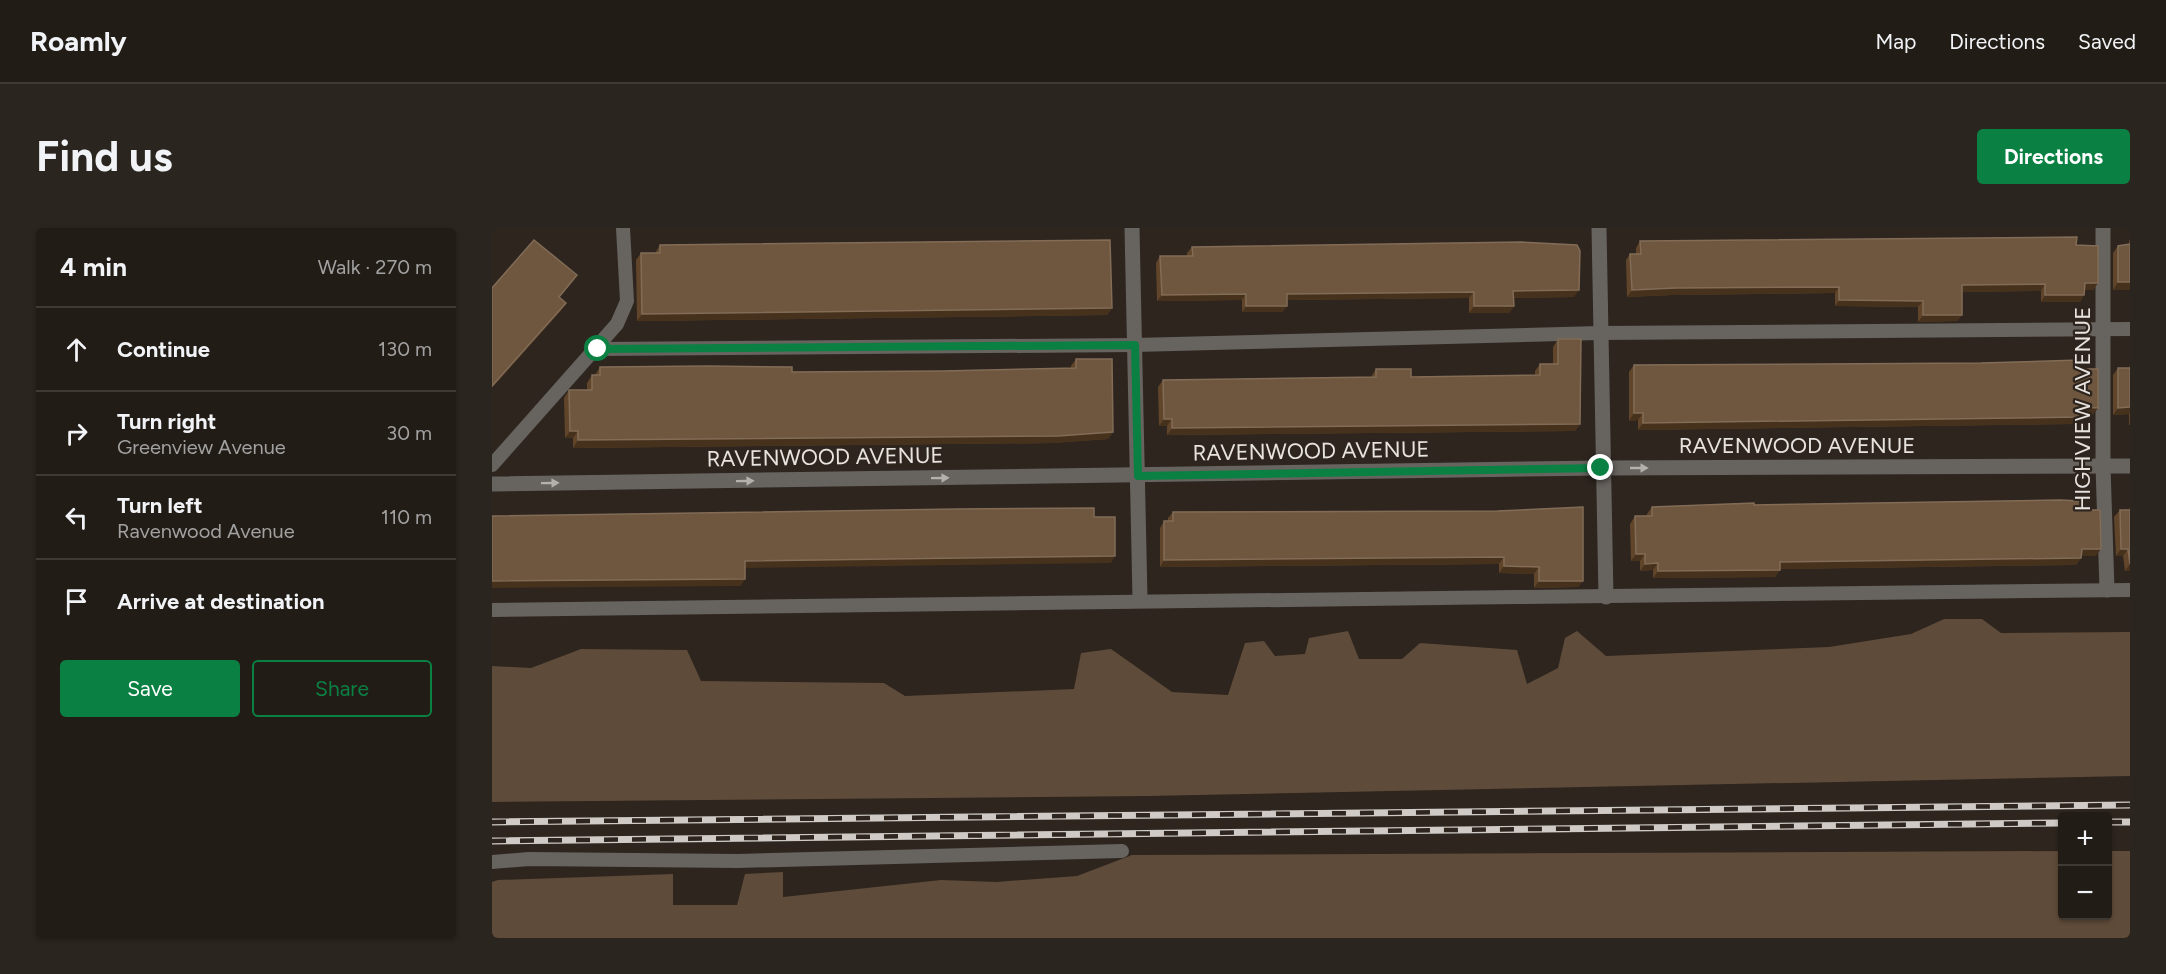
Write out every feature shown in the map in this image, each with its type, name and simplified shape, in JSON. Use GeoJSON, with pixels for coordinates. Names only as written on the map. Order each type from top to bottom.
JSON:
{"type":"FeatureCollection","features":[{"type":"Feature","properties":{"kind":"street"},"geometry":{"type":"LineString","coordinates":[[1132,228],[1140,599]]}},
{"type":"Feature","properties":{"kind":"street"},"geometry":{"type":"LineString","coordinates":[[1599,228],[1601,468],[1606,597]]}},
{"type":"Feature","properties":{"kind":"street","name":"HIGHVIEW AVENUE"},"geometry":{"type":"LineString","coordinates":[[2103,228],[2103,466],[2107,590]]}},
{"type":"Feature","properties":{"kind":"street","name":"RAVENWOOD AVENUE"},"geometry":{"type":"LineString","coordinates":[[492,484],[1601,468],[2130,466]]}},
{"type":"Feature","properties":{"kind":"lane"},"geometry":{"type":"LineString","coordinates":[[492,465],[598,349],[617,324],[627,301],[623,228]]}},
{"type":"Feature","properties":{"kind":"lane"},"geometry":{"type":"LineString","coordinates":[[598,349],[1135,345],[1599,333],[2130,328]]}},
{"type":"Feature","properties":{"kind":"lane"},"geometry":{"type":"LineString","coordinates":[[492,610],[1140,599],[1606,597],[2130,590]]}},
{"type":"Feature","properties":{"kind":"lane"},"geometry":{"type":"LineString","coordinates":[[492,862],[530,859],[738,861],[1122,851]]}},
{"type":"Feature","properties":{"kind":"shaded area"},"geometry":{"type":"Polygon","coordinates":[[[1944,619],[1982,619],[2001,633],[2130,632],[2130,776],[1147,796],[492,802],[492,666],[531,668],[581,649],[687,650],[701,681],[884,683],[905,696],[1074,689],[1081,653],[1111,649],[1172,692],[1228,695],[1245,643],[1264,641],[1275,656],[1305,654],[1309,638],[1348,631],[1359,659],[1402,659],[1420,643],[1517,650],[1527,684],[1558,668],[1565,638],[1577,631],[1606,656],[1829,647],[1911,634],[1944,619]]]}},
{"type":"Feature","properties":{"kind":"shaded area"},"geometry":{"type":"Polygon","coordinates":[[[2058,851],[2058,920],[2112,920],[2112,851],[2130,851],[2130,938],[492,938],[492,882],[498,880],[673,874],[673,905],[737,905],[745,874],[783,872],[783,897],[941,880],[996,882],[1077,876],[1132,855],[2058,851]]]}},
{"type":"Feature","properties":{"kind":"building"},"geometry":{"type":"Polygon","coordinates":[[[2077,237],[2076,245],[2098,246],[2098,283],[2085,283],[2084,295],[2045,295],[2045,284],[1962,285],[1962,315],[1923,315],[1923,301],[1839,300],[1839,287],[1632,290],[1630,254],[1641,254],[1640,241],[2077,237]]]}},
{"type":"Feature","properties":{"kind":"building"},"geometry":{"type":"Polygon","coordinates":[[[534,240],[577,275],[559,297],[566,303],[492,386],[492,288],[534,240]]]}},
{"type":"Feature","properties":{"kind":"building"},"geometry":{"type":"Polygon","coordinates":[[[1110,240],[1112,308],[642,314],[641,253],[660,253],[660,245],[1110,240]]]}},
{"type":"Feature","properties":{"kind":"building"},"geometry":{"type":"Polygon","coordinates":[[[1521,242],[1577,245],[1580,251],[1579,290],[1513,291],[1514,306],[1474,306],[1474,292],[1287,294],[1287,306],[1246,306],[1246,294],[1162,295],[1160,256],[1193,256],[1192,247],[1521,242]]]}},
{"type":"Feature","properties":{"kind":"building"},"geometry":{"type":"Polygon","coordinates":[[[2130,244],[2130,282],[2118,282],[2118,246],[2130,244]]]}},
{"type":"Feature","properties":{"kind":"building"},"geometry":{"type":"Polygon","coordinates":[[[1558,339],[1581,339],[1580,424],[1172,428],[1172,419],[1164,419],[1163,380],[1376,377],[1376,369],[1411,369],[1411,377],[1540,375],[1540,364],[1558,364],[1558,339]]]}},
{"type":"Feature","properties":{"kind":"building"},"geometry":{"type":"Polygon","coordinates":[[[1076,359],[1112,359],[1113,432],[1058,436],[578,440],[578,431],[570,431],[569,390],[592,390],[592,375],[600,375],[600,367],[792,367],[792,372],[942,371],[1076,368],[1076,359]]]}},
{"type":"Feature","properties":{"kind":"building"},"geometry":{"type":"Polygon","coordinates":[[[2080,360],[2080,369],[2098,369],[2098,408],[2080,407],[2080,417],[1643,423],[1643,413],[1634,413],[1634,365],[1981,363],[2080,360]]]}},
{"type":"Feature","properties":{"kind":"building"},"geometry":{"type":"Polygon","coordinates":[[[2118,368],[2130,368],[2130,407],[2118,408],[2118,368]]]}},
{"type":"Feature","properties":{"kind":"building"},"geometry":{"type":"Polygon","coordinates":[[[2081,501],[2081,510],[2100,510],[2101,549],[2082,549],[2081,558],[1780,562],[1780,570],[1658,571],[1658,563],[1645,564],[1645,554],[1636,554],[1635,516],[1652,516],[1652,507],[1754,503],[1754,505],[2081,501]]]}},
{"type":"Feature","properties":{"kind":"building"},"geometry":{"type":"Polygon","coordinates":[[[1583,507],[1583,581],[1539,581],[1539,567],[1504,566],[1504,557],[1164,560],[1164,521],[1173,521],[1173,512],[1497,511],[1583,507]]]}},
{"type":"Feature","properties":{"kind":"building"},"geometry":{"type":"Polygon","coordinates":[[[1094,508],[1094,517],[1115,517],[1115,556],[745,561],[745,579],[492,581],[492,516],[1094,508]]]}},
{"type":"Feature","properties":{"kind":"building"},"geometry":{"type":"Polygon","coordinates":[[[2120,510],[2130,510],[2130,564],[2128,549],[2121,549],[2120,510]]]}},
{"type":"Feature","properties":{"kind":"railway"},"geometry":{"type":"LineString","coordinates":[[492,822],[2130,805]]}},
{"type":"Feature","properties":{"kind":"railway"},"geometry":{"type":"LineString","coordinates":[[2112,822],[2130,822]]}},
{"type":"Feature","properties":{"kind":"railway"},"geometry":{"type":"LineString","coordinates":[[492,841],[2058,823]]}},
{"type":"Feature","properties":{"kind":"route"},"geometry":{"type":"LineString","coordinates":[[598,349],[1135,345],[1138,476],[1601,468]]}}]}
